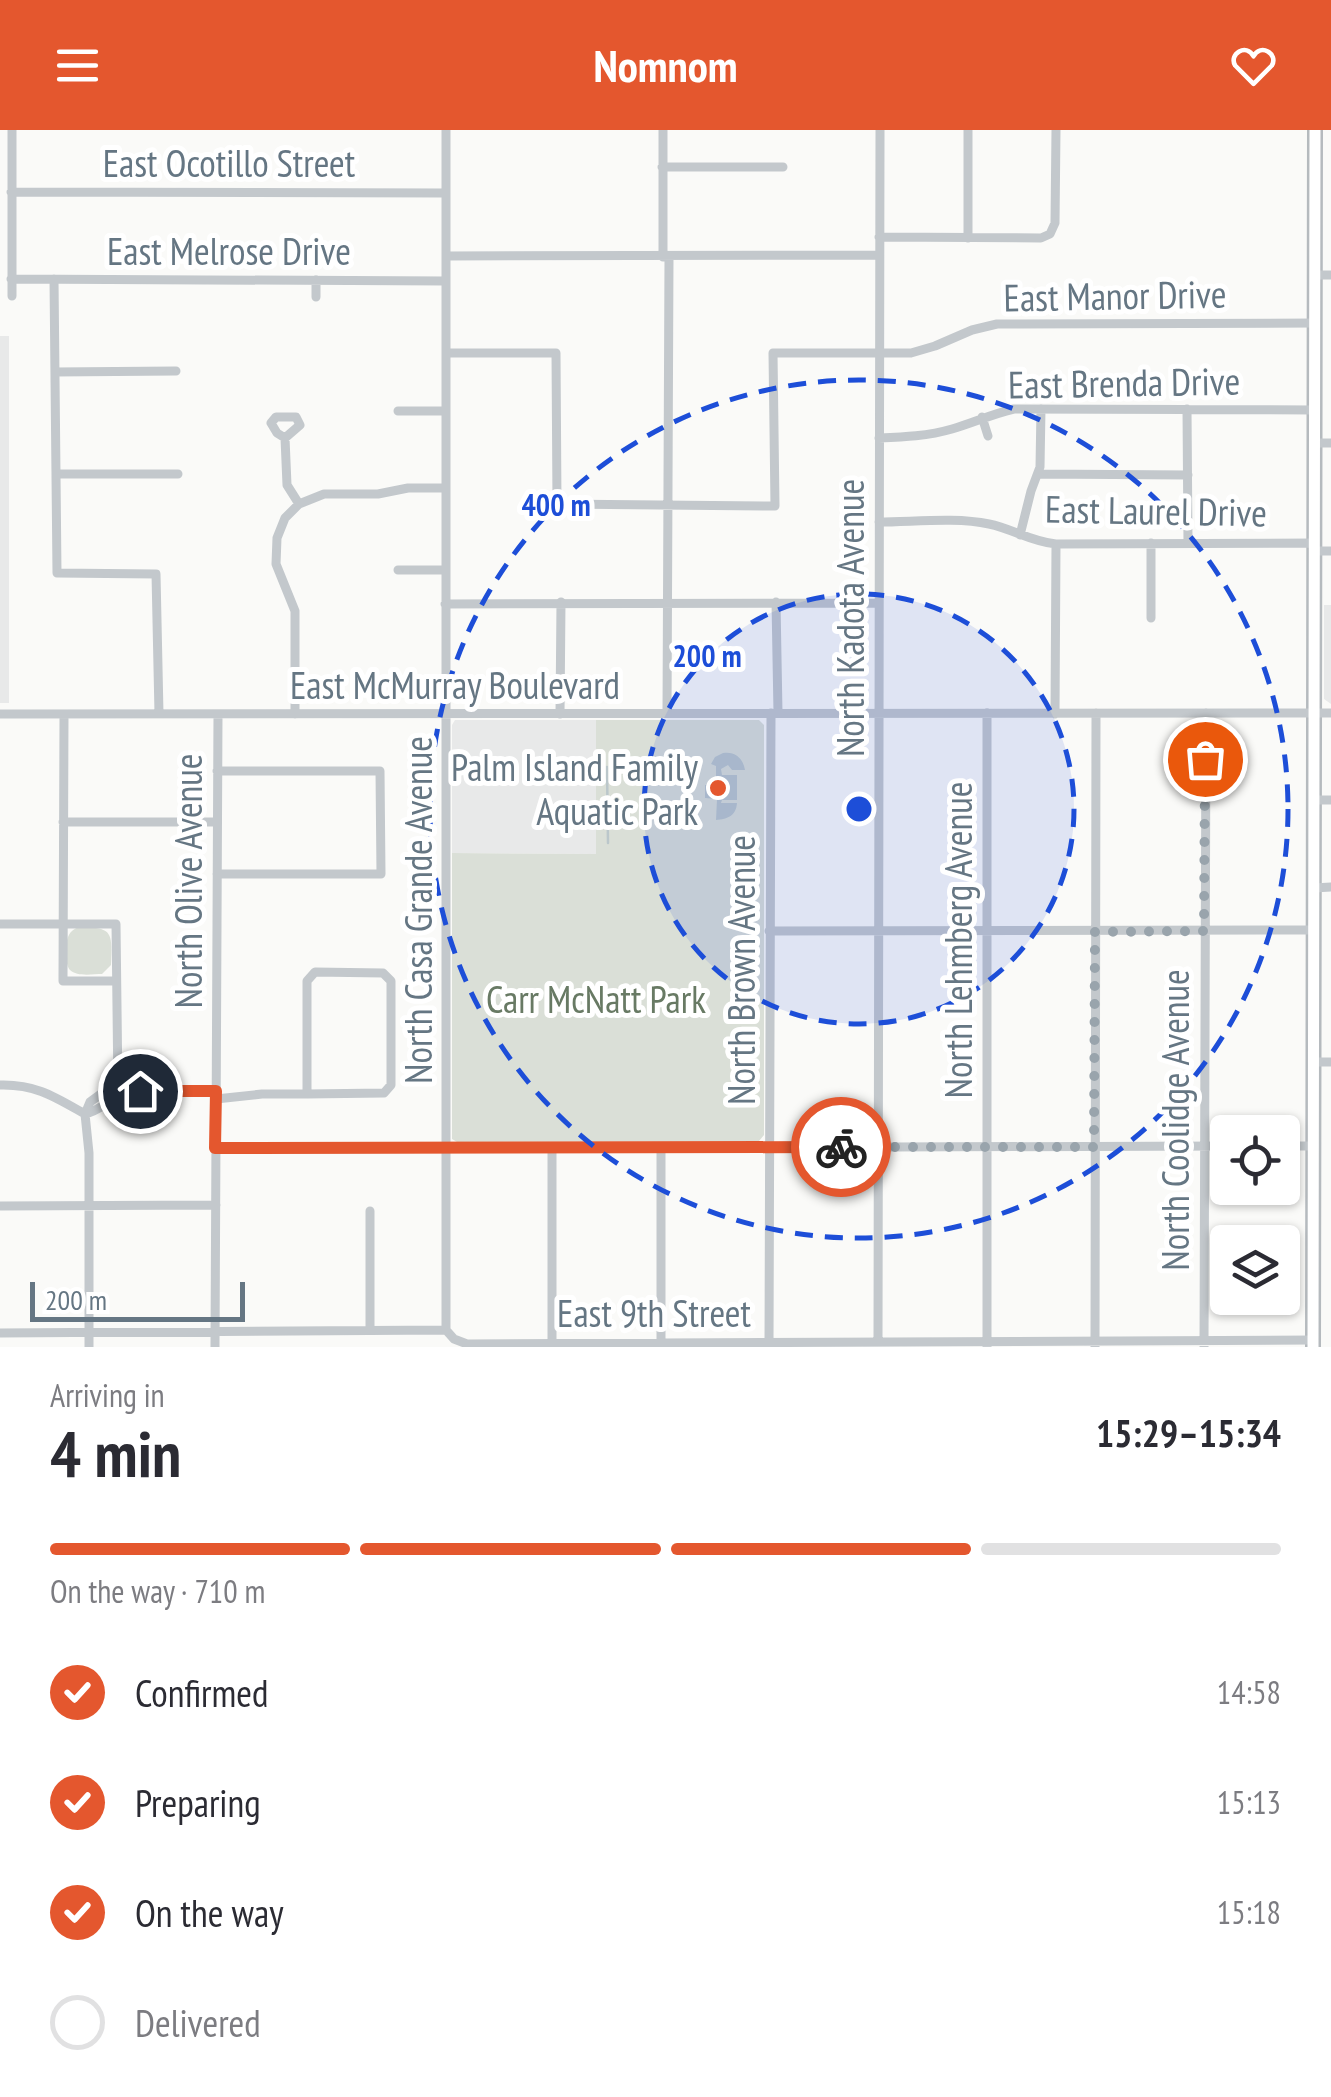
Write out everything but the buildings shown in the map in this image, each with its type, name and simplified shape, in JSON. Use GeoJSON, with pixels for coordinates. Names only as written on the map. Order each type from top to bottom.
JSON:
{"type":"FeatureCollection","features":[{"type":"Feature","properties":{"kind":"main road"},"geometry":{"type":"LineString","coordinates":[[1313,1344],[1315,130]]}},
{"type":"Feature","properties":{"kind":"street"},"geometry":{"type":"LineString","coordinates":[[12,130],[12,296]]}},
{"type":"Feature","properties":{"kind":"street","name":"North Casa Grande Avenue"},"geometry":{"type":"LineString","coordinates":[[446,130],[446,1330]]}},
{"type":"Feature","properties":{"kind":"street"},"geometry":{"type":"LineString","coordinates":[[662,130],[667,714]]}},
{"type":"Feature","properties":{"kind":"street","name":"North Kadota Avenue"},"geometry":{"type":"LineString","coordinates":[[878,1344],[880,130]]}},
{"type":"Feature","properties":{"kind":"street"},"geometry":{"type":"LineString","coordinates":[[968,130],[968,238]]}},
{"type":"Feature","properties":{"kind":"street"},"geometry":{"type":"LineString","coordinates":[[880,238],[1042,238],[1050,234],[1054,224],[1056,130]]}},
{"type":"Feature","properties":{"kind":"street"},"geometry":{"type":"LineString","coordinates":[[662,167],[783,167]]}},
{"type":"Feature","properties":{"kind":"street","name":"East Ocotillo Street"},"geometry":{"type":"LineString","coordinates":[[11,192],[446,193]]}},
{"type":"Feature","properties":{"kind":"street"},"geometry":{"type":"LineString","coordinates":[[446,256],[880,256]]}},
{"type":"Feature","properties":{"kind":"street"},"geometry":{"type":"LineString","coordinates":[[1315,275],[1331,275]]}},
{"type":"Feature","properties":{"kind":"street","name":"East Melrose Drive"},"geometry":{"type":"LineString","coordinates":[[11,279],[446,281]]}},
{"type":"Feature","properties":{"kind":"street"},"geometry":{"type":"LineString","coordinates":[[54,279],[57,573],[156,574],[159,714]]}},
{"type":"Feature","properties":{"kind":"street"},"geometry":{"type":"LineString","coordinates":[[316,280],[316,297]]}},
{"type":"Feature","properties":{"kind":"street","name":"East Manor Drive"},"geometry":{"type":"LineString","coordinates":[[446,353],[556,353],[556,504],[775,506],[773,353],[911,353],[997,324],[1315,323]]}},
{"type":"Feature","properties":{"kind":"street"},"geometry":{"type":"LineString","coordinates":[[55,372],[176,371]]}},
{"type":"Feature","properties":{"kind":"street","name":"East Brenda Drive"},"geometry":{"type":"LineString","coordinates":[[879,438],[952,430],[1014,409],[1314,410]]}},
{"type":"Feature","properties":{"kind":"street"},"geometry":{"type":"LineString","coordinates":[[1020,535],[1040,467],[1041,409]]}},
{"type":"Feature","properties":{"kind":"street"},"geometry":{"type":"LineString","coordinates":[[1187,409],[1188,543]]}},
{"type":"Feature","properties":{"kind":"street"},"geometry":{"type":"LineString","coordinates":[[398,411],[446,411]]}},
{"type":"Feature","properties":{"kind":"street"},"geometry":{"type":"LineString","coordinates":[[982,418],[988,436]]}},
{"type":"Feature","properties":{"kind":"street"},"geometry":{"type":"LineString","coordinates":[[285,438],[287,485],[299,504]]}},
{"type":"Feature","properties":{"kind":"street"},"geometry":{"type":"LineString","coordinates":[[1314,443],[1331,442]]}},
{"type":"Feature","properties":{"kind":"street"},"geometry":{"type":"LineString","coordinates":[[57,474],[178,474]]}},
{"type":"Feature","properties":{"kind":"street"},"geometry":{"type":"LineString","coordinates":[[1038,474],[1188,475]]}},
{"type":"Feature","properties":{"kind":"street"},"geometry":{"type":"LineString","coordinates":[[295,714],[295,610],[276,564],[278,538],[285,518],[299,504],[324,494],[446,488]]}},
{"type":"Feature","properties":{"kind":"street","name":"East Laurel Drive"},"geometry":{"type":"LineString","coordinates":[[879,522],[976,522],[1041,543],[1056,544],[1188,543],[1314,547],[1331,551]]}},
{"type":"Feature","properties":{"kind":"street"},"geometry":{"type":"LineString","coordinates":[[1151,543],[1151,618]]}},
{"type":"Feature","properties":{"kind":"street"},"geometry":{"type":"LineString","coordinates":[[1055,714],[1056,544]]}},
{"type":"Feature","properties":{"kind":"street"},"geometry":{"type":"LineString","coordinates":[[398,570],[446,570]]}},
{"type":"Feature","properties":{"kind":"street"},"geometry":{"type":"LineString","coordinates":[[560,714],[561,602]]}},
{"type":"Feature","properties":{"kind":"street","name":"North Brown Avenue"},"geometry":{"type":"LineString","coordinates":[[769,1344],[769,931],[776,602]]}},
{"type":"Feature","properties":{"kind":"street"},"geometry":{"type":"LineString","coordinates":[[446,604],[879,603]]}},
{"type":"Feature","properties":{"kind":"street","name":"North Lehmberg Avenue"},"geometry":{"type":"LineString","coordinates":[[986,1344],[988,713]]}},
{"type":"Feature","properties":{"kind":"street"},"geometry":{"type":"LineString","coordinates":[[1095,1343],[1096,713]]}},
{"type":"Feature","properties":{"kind":"street","name":"North Coolidge Avenue"},"geometry":{"type":"LineString","coordinates":[[1204,1344],[1206,713]]}},
{"type":"Feature","properties":{"kind":"street","name":"East McMurray Boulevard"},"geometry":{"type":"LineString","coordinates":[[0,714],[1331,713]]}},
{"type":"Feature","properties":{"kind":"street"},"geometry":{"type":"LineString","coordinates":[[64,714],[63,981],[116,981]]}},
{"type":"Feature","properties":{"kind":"street","name":"North Olive Avenue"},"geometry":{"type":"LineString","coordinates":[[214,1347],[218,714]]}},
{"type":"Feature","properties":{"kind":"street"},"geometry":{"type":"LineString","coordinates":[[217,874],[380,874],[380,771],[218,771]]}},
{"type":"Feature","properties":{"kind":"street"},"geometry":{"type":"LineString","coordinates":[[1314,800],[1331,800]]}},
{"type":"Feature","properties":{"kind":"street"},"geometry":{"type":"LineString","coordinates":[[63,822],[217,822]]}},
{"type":"Feature","properties":{"kind":"street"},"geometry":{"type":"LineString","coordinates":[[1314,888],[1331,888]]}},
{"type":"Feature","properties":{"kind":"street"},"geometry":{"type":"LineString","coordinates":[[0,924],[116,924],[118,1092]]}},
{"type":"Feature","properties":{"kind":"street"},"geometry":{"type":"LineString","coordinates":[[769,931],[1314,930]]}},
{"type":"Feature","properties":{"kind":"street"},"geometry":{"type":"LineString","coordinates":[[89,1347],[89,1153],[85,1114],[90,1102],[105,1091],[216,1095],[262,1094],[307,1094],[384,1093],[391,1085],[391,981],[383,973],[310,975],[307,1094]]}},
{"type":"Feature","properties":{"kind":"street"},"geometry":{"type":"LineString","coordinates":[[1314,1062],[1331,1062]]}},
{"type":"Feature","properties":{"kind":"street"},"geometry":{"type":"LineString","coordinates":[[0,1085],[28,1086],[49,1093],[85,1114]]}},
{"type":"Feature","properties":{"kind":"street"},"geometry":{"type":"LineString","coordinates":[[215,1148],[1210,1146]]}},
{"type":"Feature","properties":{"kind":"street"},"geometry":{"type":"LineString","coordinates":[[1300,1146],[1314,1146]]}},
{"type":"Feature","properties":{"kind":"street"},"geometry":{"type":"LineString","coordinates":[[552,1148],[552,1343]]}},
{"type":"Feature","properties":{"kind":"street"},"geometry":{"type":"LineString","coordinates":[[661,1148],[661,1345]]}},
{"type":"Feature","properties":{"kind":"street"},"geometry":{"type":"LineString","coordinates":[[0,1206],[216,1205]]}},
{"type":"Feature","properties":{"kind":"street"},"geometry":{"type":"LineString","coordinates":[[370,1211],[370,1330]]}},
{"type":"Feature","properties":{"kind":"street","name":"East 9th Street"},"geometry":{"type":"LineString","coordinates":[[0,1332],[446,1330],[454,1339],[467,1344],[1313,1344]]}},
{"type":"Feature","properties":{"kind":"shaded area"},"geometry":{"type":"Polygon","coordinates":[[[0,336],[9,336],[9,703],[0,703],[0,336]]]}},
{"type":"Feature","properties":{"kind":"shaded area"},"geometry":{"type":"Polygon","coordinates":[[[1324,605],[1331,605],[1331,704],[1324,699],[1324,605]]]}},
{"type":"Feature","properties":{"kind":"shaded area"},"geometry":{"type":"Polygon","coordinates":[[[455,720],[596,720],[596,854],[452,853],[455,720]]]}},
{"type":"Feature","properties":{"kind":"shaded area"},"geometry":{"type":"Polygon","coordinates":[[[723,753],[738,756],[745,770],[732,770],[728,765],[721,769],[722,775],[737,775],[737,800],[721,803],[737,803],[731,816],[716,820],[717,799],[705,798],[705,785],[716,784],[716,766],[711,764],[723,753]]]}},
{"type":"Feature","properties":{"kind":"green space","name":"Carr McNatt Park"},"geometry":{"type":"Polygon","coordinates":[[[596,720],[759,720],[764,725],[764,1135],[759,1141],[452,1139],[452,853],[596,854],[596,720]]]}},
{"type":"Feature","properties":{"kind":"green space"},"geometry":{"type":"Polygon","coordinates":[[[79,927],[99,928],[111,939],[111,965],[102,974],[77,974],[68,967],[67,939],[79,927]]]}},
{"type":"Feature","properties":{"kind":"waterway"},"geometry":{"type":"LineString","coordinates":[[607,767],[608,843]]}},
{"type":"Feature","properties":{"kind":"way so far"},"geometry":{"type":"LineString","coordinates":[[841,1147],[1094,1147],[1095,932],[1204,931],[1205,759]]}},
{"type":"Feature","properties":{"kind":"place","name":"Palm Island Family Aquatic Park"},"geometry":{"type":"Point","coordinates":[718,788]}},
{"type":"Feature","properties":{"kind":"route"},"geometry":{"type":"LineString","coordinates":[[140,1091],[216,1091],[215,1148],[841,1147]]}}]}
